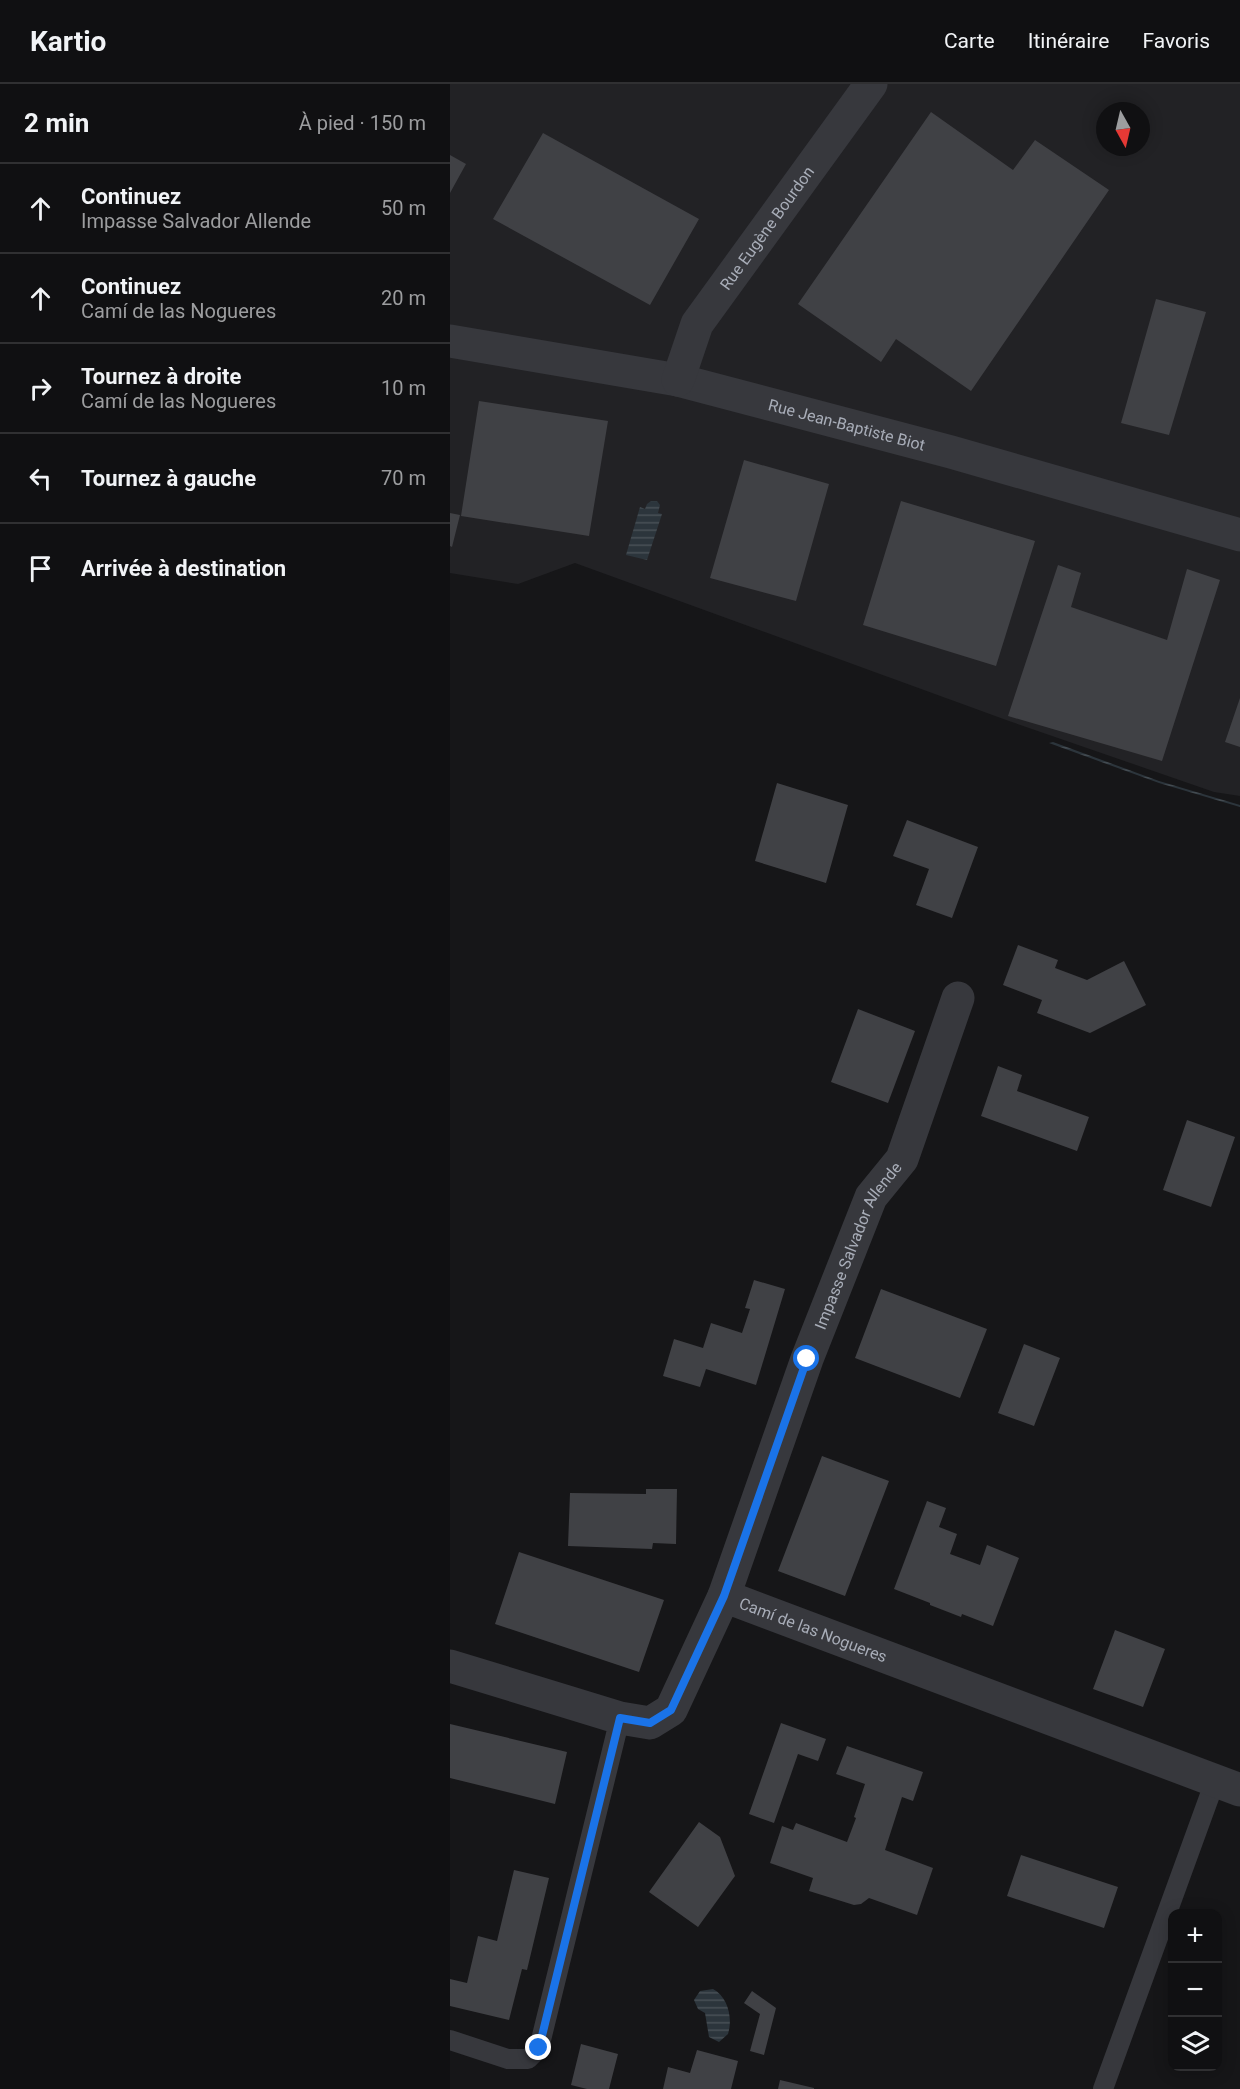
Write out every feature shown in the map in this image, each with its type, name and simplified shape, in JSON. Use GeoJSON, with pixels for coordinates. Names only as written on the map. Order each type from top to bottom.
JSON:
{"type":"FeatureCollection","features":[{"type":"Feature","properties":{"kind":"street","name":"Rue Eugène Bourdon"},"geometry":{"type":"LineString","coordinates":[[678,380],[697,324],[871,84]]}},
{"type":"Feature","properties":{"kind":"street","name":"Rue Jean-Baptiste Biot"},"geometry":{"type":"LineString","coordinates":[[450,341],[678,380],[951,452],[1240,535]]}},
{"type":"Feature","properties":{"kind":"street","name":"Impasse Salvador Allende"},"geometry":{"type":"LineString","coordinates":[[724,1596],[812,1348],[871,1197],[902,1159],[958,998]]}},
{"type":"Feature","properties":{"kind":"street","name":"Camí de las Nogueres"},"geometry":{"type":"LineString","coordinates":[[450,1666],[620,1718],[650,1723],[671,1710],[724,1596],[1228,1785]]}},
{"type":"Feature","properties":{"kind":"lane"},"geometry":{"type":"LineString","coordinates":[[450,2040],[508,2059],[528,2059],[539,2048],[620,1718]]}},
{"type":"Feature","properties":{"kind":"lane"},"geometry":{"type":"LineString","coordinates":[[1103,2089],[1228,1785]]}},
{"type":"Feature","properties":{"kind":"shaded area"},"geometry":{"type":"Polygon","coordinates":[[[450,84],[1240,84],[1240,796],[1214,792],[1009,721],[575,563],[518,584],[450,573],[450,84]]]}},
{"type":"Feature","properties":{"kind":"shaded area"},"geometry":{"type":"Polygon","coordinates":[[[651,501],[657,501],[660,505],[658,513],[662,514],[647,560],[626,555],[640,507],[645,509],[651,501]]]}},
{"type":"Feature","properties":{"kind":"shaded area"},"geometry":{"type":"Polygon","coordinates":[[[1053,742],[1159,781],[1240,805],[1240,807],[1159,783],[1049,743],[1053,742]]]}},
{"type":"Feature","properties":{"kind":"shaded area"},"geometry":{"type":"Polygon","coordinates":[[[713,1989],[726,2003],[730,2021],[728,2034],[719,2042],[709,2037],[705,2013],[698,2009],[694,2000],[700,1991],[713,1989]]]}},
{"type":"Feature","properties":{"kind":"building"},"geometry":{"type":"Polygon","coordinates":[[[931,112],[1013,170],[1035,140],[1109,190],[971,391],[896,339],[881,362],[798,304],[931,112]]]}},
{"type":"Feature","properties":{"kind":"building"},"geometry":{"type":"Polygon","coordinates":[[[543,133],[699,219],[650,305],[493,219],[543,133]]]}},
{"type":"Feature","properties":{"kind":"building"},"geometry":{"type":"Polygon","coordinates":[[[450,155],[466,164],[450,193],[450,155]]]}},
{"type":"Feature","properties":{"kind":"building"},"geometry":{"type":"Polygon","coordinates":[[[1156,299],[1206,312],[1169,435],[1121,423],[1156,299]]]}},
{"type":"Feature","properties":{"kind":"building"},"geometry":{"type":"Polygon","coordinates":[[[479,401],[608,421],[589,536],[461,516],[479,401]]]}},
{"type":"Feature","properties":{"kind":"building"},"geometry":{"type":"Polygon","coordinates":[[[744,460],[829,484],[796,601],[710,578],[744,460]]]}},
{"type":"Feature","properties":{"kind":"building"},"geometry":{"type":"Polygon","coordinates":[[[901,501],[1035,541],[996,666],[863,625],[901,501]]]}},
{"type":"Feature","properties":{"kind":"building"},"geometry":{"type":"Polygon","coordinates":[[[450,513],[460,515],[452,547],[450,546],[450,513]]]}},
{"type":"Feature","properties":{"kind":"building"},"geometry":{"type":"Polygon","coordinates":[[[1058,565],[1081,573],[1071,607],[1167,640],[1187,569],[1220,580],[1162,761],[1008,716],[1058,565]]]}},
{"type":"Feature","properties":{"kind":"building"},"geometry":{"type":"Polygon","coordinates":[[[1240,698],[1240,747],[1225,742],[1240,698]]]}},
{"type":"Feature","properties":{"kind":"building"},"geometry":{"type":"Polygon","coordinates":[[[777,783],[848,805],[826,883],[755,861],[777,783]]]}},
{"type":"Feature","properties":{"kind":"building"},"geometry":{"type":"Polygon","coordinates":[[[907,820],[978,847],[952,918],[916,905],[929,869],[893,856],[907,820]]]}},
{"type":"Feature","properties":{"kind":"building"},"geometry":{"type":"Polygon","coordinates":[[[1018,945],[1058,960],[1055,968],[1087,980],[1124,961],[1146,1005],[1090,1033],[1037,1013],[1042,1000],[1003,985],[1018,945]]]}},
{"type":"Feature","properties":{"kind":"building"},"geometry":{"type":"Polygon","coordinates":[[[858,1009],[915,1031],[888,1103],[831,1082],[858,1009]]]}},
{"type":"Feature","properties":{"kind":"building"},"geometry":{"type":"Polygon","coordinates":[[[998,1066],[1022,1075],[1017,1091],[1089,1117],[1077,1151],[981,1116],[998,1066]]]}},
{"type":"Feature","properties":{"kind":"building"},"geometry":{"type":"Polygon","coordinates":[[[1187,1120],[1235,1137],[1211,1207],[1163,1190],[1187,1120]]]}},
{"type":"Feature","properties":{"kind":"building"},"geometry":{"type":"Polygon","coordinates":[[[754,1280],[785,1289],[756,1385],[706,1369],[700,1387],[663,1376],[674,1339],[703,1348],[711,1323],[742,1333],[750,1309],[745,1308],[754,1280]]]}},
{"type":"Feature","properties":{"kind":"building"},"geometry":{"type":"Polygon","coordinates":[[[881,1289],[987,1329],[960,1398],[855,1358],[881,1289]]]}},
{"type":"Feature","properties":{"kind":"building"},"geometry":{"type":"Polygon","coordinates":[[[1024,1344],[1060,1358],[1034,1426],[998,1413],[1024,1344]]]}},
{"type":"Feature","properties":{"kind":"building"},"geometry":{"type":"Polygon","coordinates":[[[822,1456],[889,1481],[845,1596],[778,1571],[822,1456]]]}},
{"type":"Feature","properties":{"kind":"building"},"geometry":{"type":"Polygon","coordinates":[[[646,1489],[677,1489],[676,1544],[653,1543],[652,1549],[568,1546],[570,1493],[646,1494],[646,1489]]]}},
{"type":"Feature","properties":{"kind":"building"},"geometry":{"type":"Polygon","coordinates":[[[927,1501],[946,1508],[939,1527],[957,1534],[950,1554],[980,1565],[987,1545],[1019,1558],[993,1626],[962,1614],[961,1617],[894,1589],[927,1501]]]}},
{"type":"Feature","properties":{"kind":"building"},"geometry":{"type":"Polygon","coordinates":[[[519,1552],[664,1600],[639,1672],[495,1624],[519,1552]]]}},
{"type":"Feature","properties":{"kind":"building"},"geometry":{"type":"Polygon","coordinates":[[[1115,1630],[1165,1649],[1143,1707],[1093,1689],[1115,1630]]]}},
{"type":"Feature","properties":{"kind":"building"},"geometry":{"type":"Polygon","coordinates":[[[781,1723],[826,1739],[818,1761],[798,1754],[774,1823],[749,1814],[781,1723]]]}},
{"type":"Feature","properties":{"kind":"building"},"geometry":{"type":"Polygon","coordinates":[[[450,1724],[567,1752],[555,1804],[450,1778],[450,1724]]]}},
{"type":"Feature","properties":{"kind":"building"},"geometry":{"type":"Polygon","coordinates":[[[847,1746],[923,1772],[913,1801],[902,1797],[885,1850],[933,1868],[917,1915],[869,1898],[861,1904],[854,1905],[809,1891],[813,1878],[770,1863],[782,1826],[793,1830],[796,1823],[847,1842],[865,1784],[836,1774],[847,1746]]]}},
{"type":"Feature","properties":{"kind":"building"},"geometry":{"type":"Polygon","coordinates":[[[699,1822],[720,1837],[735,1876],[698,1927],[649,1892],[699,1822]]]}},
{"type":"Feature","properties":{"kind":"building"},"geometry":{"type":"Polygon","coordinates":[[[1021,1855],[1118,1887],[1104,1928],[1007,1896],[1021,1855]]]}},
{"type":"Feature","properties":{"kind":"building"},"geometry":{"type":"Polygon","coordinates":[[[514,1870],[549,1878],[527,1970],[522,1969],[509,2020],[450,2006],[450,1979],[467,1983],[478,1936],[497,1941],[514,1870]]]}},
{"type":"Feature","properties":{"kind":"building"},"geometry":{"type":"Polygon","coordinates":[[[752,1991],[776,2008],[764,2055],[750,2051],[760,2014],[744,2003],[752,1991]]]}},
{"type":"Feature","properties":{"kind":"building"},"geometry":{"type":"Polygon","coordinates":[[[581,2044],[618,2054],[609,2089],[587,2089],[571,2085],[581,2044]]]}},
{"type":"Feature","properties":{"kind":"building"},"geometry":{"type":"Polygon","coordinates":[[[697,2050],[738,2061],[731,2089],[663,2089],[668,2067],[690,2073],[697,2050]]]}},
{"type":"Feature","properties":{"kind":"building"},"geometry":{"type":"Polygon","coordinates":[[[780,2080],[814,2088],[814,2089],[778,2089],[780,2080]]]}},
{"type":"Feature","properties":{"kind":"route"},"geometry":{"type":"LineString","coordinates":[[539,2048],[620,1718],[650,1723],[671,1710],[724,1596],[807,1359]]}}]}
